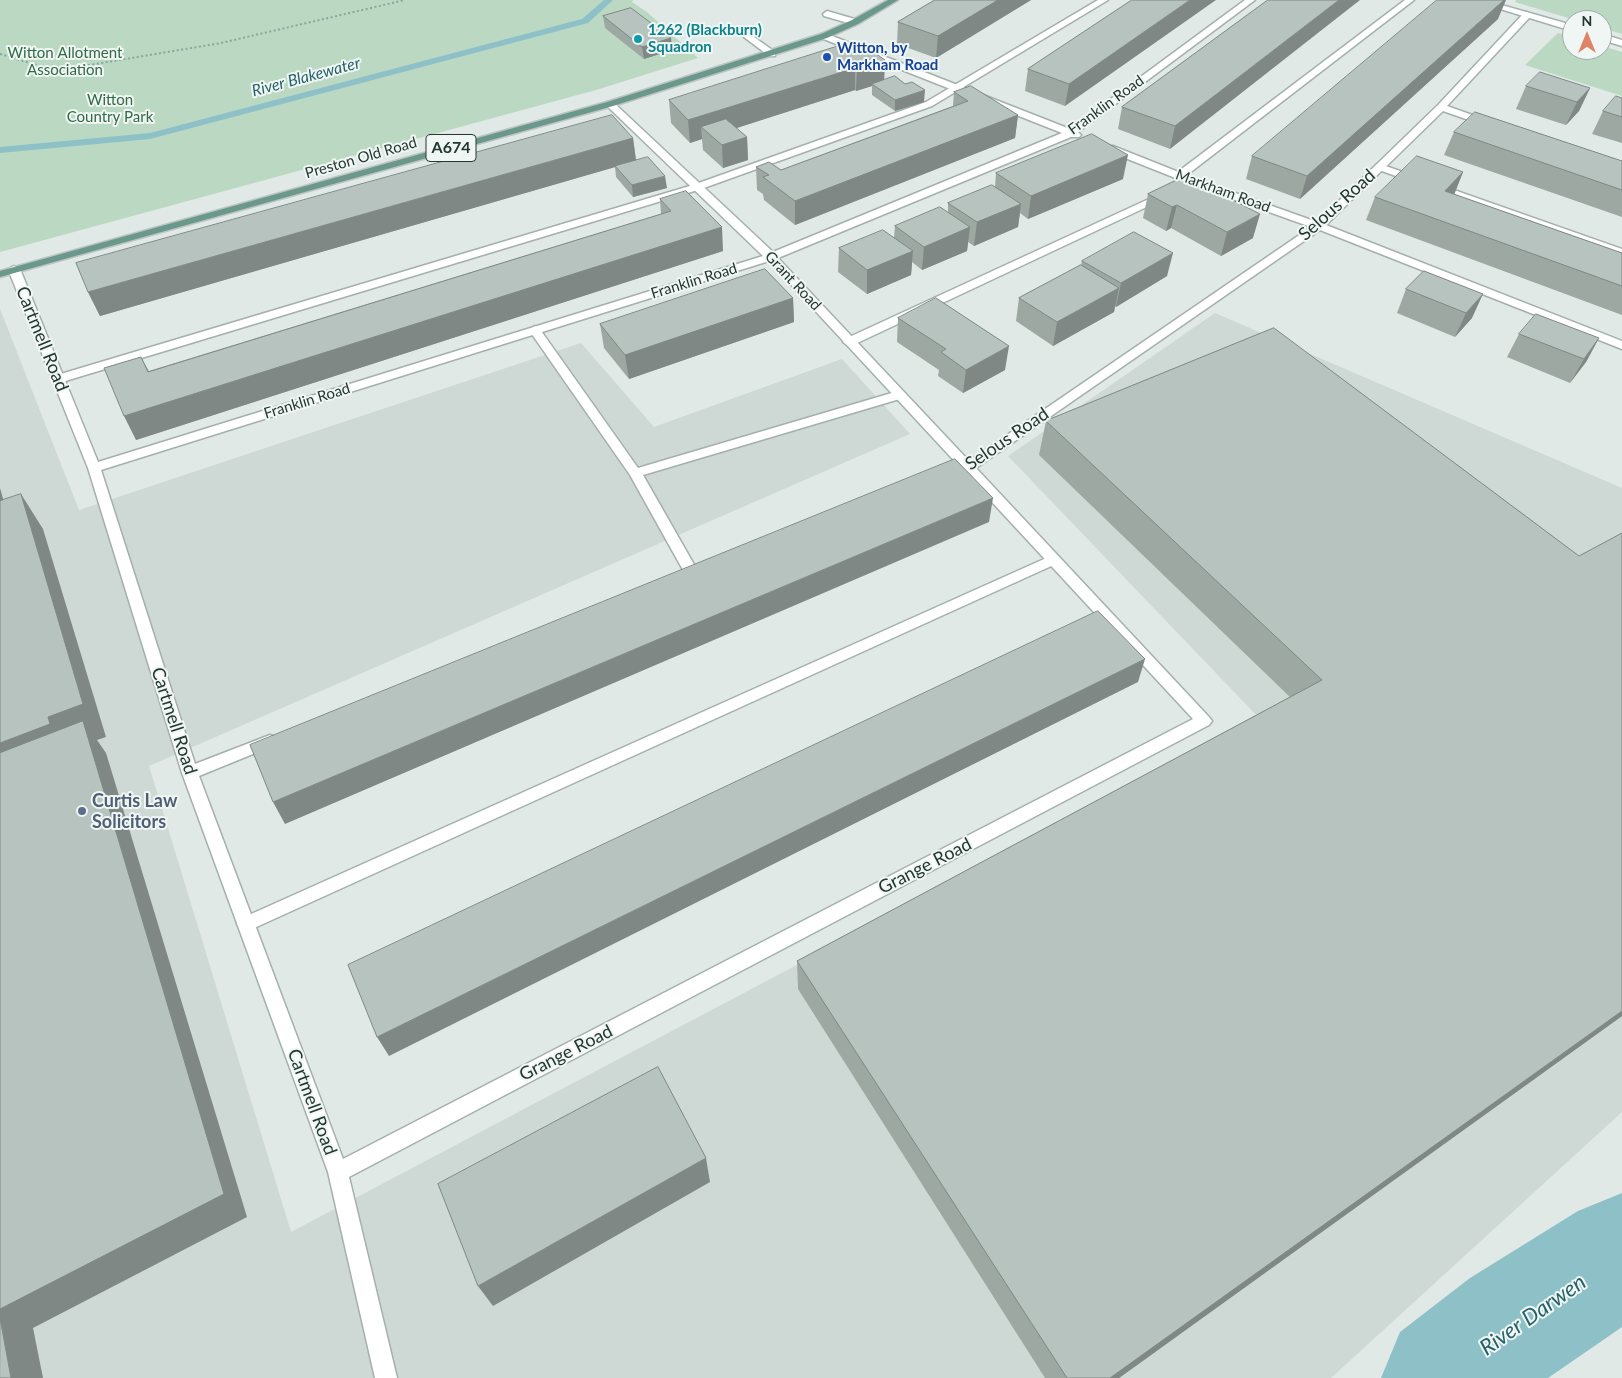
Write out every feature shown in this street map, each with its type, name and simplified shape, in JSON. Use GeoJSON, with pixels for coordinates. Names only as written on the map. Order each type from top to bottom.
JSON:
{"type":"FeatureCollection","features":[{"type":"Feature","properties":{"kind":"main road","name":"Preston Old Road"},"geometry":{"type":"LineString","coordinates":[[7,272],[610,104],[824,36],[855,22],[894,0]]}},
{"type":"Feature","properties":{"kind":"street"},"geometry":{"type":"LineString","coordinates":[[58,379],[697,187],[929,104],[1104,0]]}},
{"type":"Feature","properties":{"kind":"street","name":"Franklin Road"},"geometry":{"type":"LineString","coordinates":[[94,468],[771,257],[1070,133],[1250,0]]}},
{"type":"Feature","properties":{"kind":"street"},"geometry":{"type":"LineString","coordinates":[[1179,176],[1410,0]]}},
{"type":"Feature","properties":{"kind":"street"},"geometry":{"type":"LineString","coordinates":[[1475,0],[1562,25]]}},
{"type":"Feature","properties":{"kind":"street"},"geometry":{"type":"LineString","coordinates":[[827,14],[855,22]]}},
{"type":"Feature","properties":{"kind":"street","name":"Selous Road"},"geometry":{"type":"LineString","coordinates":[[948,475],[967,468],[1319,226],[1441,107],[1527,15]]}},
{"type":"Feature","properties":{"kind":"street"},"geometry":{"type":"LineString","coordinates":[[747,35],[772,54]]}},
{"type":"Feature","properties":{"kind":"street","name":"Markham Road"},"geometry":{"type":"LineString","coordinates":[[824,36],[1192,181],[1319,226],[1622,346]]}},
{"type":"Feature","properties":{"kind":"street","name":"Grant Road"},"geometry":{"type":"LineString","coordinates":[[610,104],[771,257],[967,468]]}},
{"type":"Feature","properties":{"kind":"street"},"geometry":{"type":"LineString","coordinates":[[1441,107],[1495,126]]}},
{"type":"Feature","properties":{"kind":"street"},"geometry":{"type":"LineString","coordinates":[[1380,167],[1622,253]]}},
{"type":"Feature","properties":{"kind":"street"},"geometry":{"type":"LineString","coordinates":[[849,342],[1192,181]]}},
{"type":"Feature","properties":{"kind":"street","name":"Cartmell Road"},"geometry":{"type":"LineString","coordinates":[[7,272],[58,379],[94,468],[190,773],[338,1172],[386,1378]]}},
{"type":"Feature","properties":{"kind":"street"},"geometry":{"type":"LineString","coordinates":[[535,330],[635,472],[693,575]]}},
{"type":"Feature","properties":{"kind":"street"},"geometry":{"type":"LineString","coordinates":[[635,472],[899,395]]}},
{"type":"Feature","properties":{"kind":"street","name":"Grange Road"},"geometry":{"type":"LineString","coordinates":[[338,1172],[1204,721],[967,468]]}},
{"type":"Feature","properties":{"kind":"street"},"geometry":{"type":"LineString","coordinates":[[246,924],[1053,560]]}},
{"type":"Feature","properties":{"kind":"street"},"geometry":{"type":"LineString","coordinates":[[190,773],[282,737]]}},
{"type":"Feature","properties":{"kind":"path"},"geometry":{"type":"LineString","coordinates":[[0,54],[42,67],[78,67],[221,43],[405,0]]}},
{"type":"Feature","properties":{"kind":"shaded area"},"geometry":{"type":"Polygon","coordinates":[[[0,309],[79,510],[581,343],[654,427],[842,359],[910,434],[149,766],[291,1232],[1261,720],[1008,456],[1215,313],[1622,488],[1622,1112],[1331,1378],[0,1378],[0,309]]]}},
{"type":"Feature","properties":{"kind":"green space","name":"Witton Country Park"},"geometry":{"type":"Polygon","coordinates":[[[0,0],[633,0],[632,2],[647,12],[698,58],[596,90],[0,252],[0,0]]]}},
{"type":"Feature","properties":{"kind":"green space"},"geometry":{"type":"Polygon","coordinates":[[[1516,0],[1622,0],[1622,34],[1612,31],[1612,10],[1562,10],[1562,16],[1515,2],[1516,0]]]}},
{"type":"Feature","properties":{"kind":"green space"},"geometry":{"type":"Polygon","coordinates":[[[1558,33],[1562,34],[1562,60],[1612,60],[1612,49],[1622,52],[1622,96],[1525,65],[1558,33]]]}},
{"type":"Feature","properties":{"kind":"building"},"geometry":{"type":"Polygon","coordinates":[[[935,0],[998,0],[938,36],[898,22],[935,0]]]}},
{"type":"Feature","properties":{"kind":"building"},"geometry":{"type":"Polygon","coordinates":[[[1132,0],[1190,0],[1069,84],[1028,69],[1132,0]]]}},
{"type":"Feature","properties":{"kind":"building"},"geometry":{"type":"Polygon","coordinates":[[[1268,0],[1339,0],[1175,126],[1122,107],[1268,0]]]}},
{"type":"Feature","properties":{"kind":"building"},"geometry":{"type":"Polygon","coordinates":[[[1437,0],[1504,0],[1307,176],[1252,156],[1437,0]]]}},
{"type":"Feature","properties":{"kind":"building"},"geometry":{"type":"Polygon","coordinates":[[[631,8],[671,38],[642,47],[603,16],[631,8]]]}},
{"type":"Feature","properties":{"kind":"building"},"geometry":{"type":"Polygon","coordinates":[[[848,43],[864,54],[872,51],[885,60],[688,120],[669,100],[848,43]]]}},
{"type":"Feature","properties":{"kind":"building"},"geometry":{"type":"Polygon","coordinates":[[[1540,72],[1590,88],[1577,102],[1526,86],[1540,72]]]}},
{"type":"Feature","properties":{"kind":"building"},"geometry":{"type":"Polygon","coordinates":[[[895,76],[905,84],[912,82],[925,90],[895,100],[872,84],[895,76]]]}},
{"type":"Feature","properties":{"kind":"building"},"geometry":{"type":"Polygon","coordinates":[[[971,86],[1018,115],[795,201],[763,177],[769,175],[756,167],[769,162],[781,170],[968,101],[954,92],[971,86]]]}},
{"type":"Feature","properties":{"kind":"building"},"geometry":{"type":"Polygon","coordinates":[[[1616,96],[1622,98],[1622,117],[1603,111],[1616,96]]]}},
{"type":"Feature","properties":{"kind":"building"},"geometry":{"type":"Polygon","coordinates":[[[1475,112],[1622,161],[1622,190],[1454,132],[1475,112]]]}},
{"type":"Feature","properties":{"kind":"building"},"geometry":{"type":"Polygon","coordinates":[[[612,115],[633,138],[88,292],[76,263],[612,115]]]}},
{"type":"Feature","properties":{"kind":"building"},"geometry":{"type":"Polygon","coordinates":[[[726,119],[747,137],[722,145],[701,127],[726,119]]]}},
{"type":"Feature","properties":{"kind":"building"},"geometry":{"type":"Polygon","coordinates":[[[1092,134],[1128,155],[1031,196],[996,173],[1092,134]]]}},
{"type":"Feature","properties":{"kind":"building"},"geometry":{"type":"Polygon","coordinates":[[[1417,156],[1463,172],[1445,191],[1622,253],[1622,286],[1375,197],[1417,156]]]}},
{"type":"Feature","properties":{"kind":"building"},"geometry":{"type":"Polygon","coordinates":[[[648,157],[665,176],[632,185],[615,166],[648,157]]]}},
{"type":"Feature","properties":{"kind":"building"},"geometry":{"type":"Polygon","coordinates":[[[1181,178],[1204,190],[1209,188],[1260,214],[1227,232],[1177,205],[1172,207],[1148,194],[1181,178]]]}},
{"type":"Feature","properties":{"kind":"building"},"geometry":{"type":"Polygon","coordinates":[[[992,185],[1021,204],[977,222],[948,203],[992,185]]]}},
{"type":"Feature","properties":{"kind":"building"},"geometry":{"type":"Polygon","coordinates":[[[686,191],[722,227],[124,416],[104,368],[141,357],[148,372],[671,211],[660,199],[686,191]]]}},
{"type":"Feature","properties":{"kind":"building"},"geometry":{"type":"Polygon","coordinates":[[[940,207],[970,227],[924,247],[895,226],[940,207]]]}},
{"type":"Feature","properties":{"kind":"building"},"geometry":{"type":"Polygon","coordinates":[[[883,230],[913,251],[867,270],[839,248],[883,230]]]}},
{"type":"Feature","properties":{"kind":"building"},"geometry":{"type":"Polygon","coordinates":[[[1134,232],[1173,253],[1121,283],[1082,261],[1134,232]]]}},
{"type":"Feature","properties":{"kind":"building"},"geometry":{"type":"Polygon","coordinates":[[[1081,265],[1119,288],[1057,322],[1019,298],[1081,265]]]}},
{"type":"Feature","properties":{"kind":"building"},"geometry":{"type":"Polygon","coordinates":[[[765,269],[793,298],[625,355],[600,324],[765,269]]]}},
{"type":"Feature","properties":{"kind":"building"},"geometry":{"type":"Polygon","coordinates":[[[1424,271],[1483,294],[1466,313],[1406,289],[1424,271]]]}},
{"type":"Feature","properties":{"kind":"building"},"geometry":{"type":"Polygon","coordinates":[[[936,298],[1009,346],[966,370],[941,352],[946,349],[898,318],[936,298]]]}},
{"type":"Feature","properties":{"kind":"building"},"geometry":{"type":"Polygon","coordinates":[[[1536,314],[1599,338],[1584,359],[1519,334],[1536,314]]]}},
{"type":"Feature","properties":{"kind":"building"},"geometry":{"type":"Polygon","coordinates":[[[1274,328],[1579,556],[1622,533],[1622,1011],[1110,1378],[1067,1378],[797,961],[1322,680],[1046,421],[1274,328]]]}},
{"type":"Feature","properties":{"kind":"building"},"geometry":{"type":"Polygon","coordinates":[[[955,459],[993,498],[273,802],[250,745],[955,459]]]}},
{"type":"Feature","properties":{"kind":"building"},"geometry":{"type":"Polygon","coordinates":[[[21,494],[83,704],[48,717],[50,724],[0,743],[0,501],[21,494]]]}},
{"type":"Feature","properties":{"kind":"building"},"geometry":{"type":"Polygon","coordinates":[[[1098,611],[1145,659],[377,1037],[348,965],[1098,611]]]}},
{"type":"Feature","properties":{"kind":"building"},"geometry":{"type":"Polygon","coordinates":[[[83,721],[224,1194],[0,1309],[0,753],[83,721]]]}},
{"type":"Feature","properties":{"kind":"building"},"geometry":{"type":"Polygon","coordinates":[[[658,1067],[706,1158],[478,1286],[438,1184],[658,1067]]]}},
{"type":"Feature","properties":{"kind":"building"},"geometry":{"type":"Polygon","coordinates":[[[0,1318],[11,1378],[0,1378],[0,1318]]]}},
{"type":"Feature","properties":{"kind":"waterway","name":"River Blakewater"},"geometry":{"type":"LineString","coordinates":[[0,150],[150,136],[585,21],[609,0]]}},
{"type":"Feature","properties":{"kind":"waterway","name":"River Darwen"},"geometry":{"type":"LineString","coordinates":[[1446,1378],[1515,1323],[1622,1255]]}},
{"type":"Feature","properties":{"kind":"place","name":"1262 (Blackburn) Squadron"},"geometry":{"type":"Point","coordinates":[638,39]}},
{"type":"Feature","properties":{"kind":"place","name":"Witton, by Markham Road"},"geometry":{"type":"Point","coordinates":[827,57]}},
{"type":"Feature","properties":{"kind":"place","name":"Curtis Law Solicitors"},"geometry":{"type":"Point","coordinates":[82,811]}},
{"type":"Feature","properties":{"kind":"park label","name":"Witton Allotment Association"},"geometry":{"type":"Point","coordinates":[65,62]}}]}
